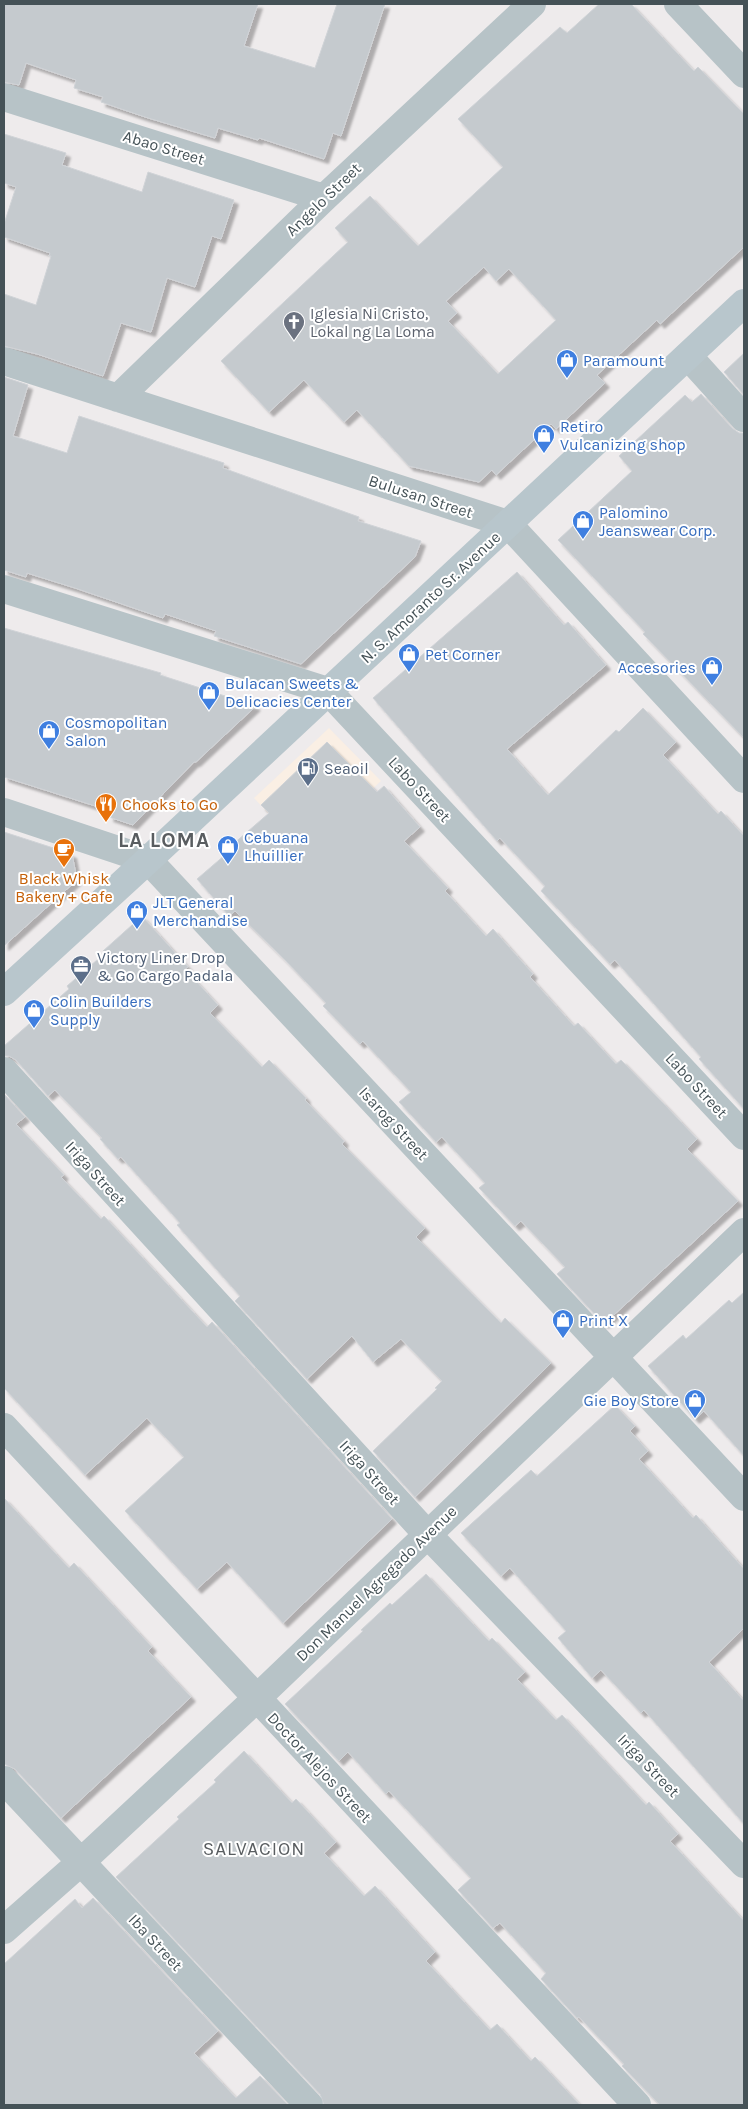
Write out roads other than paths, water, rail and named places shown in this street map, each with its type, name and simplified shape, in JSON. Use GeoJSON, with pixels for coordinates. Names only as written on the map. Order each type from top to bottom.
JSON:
{"type":"FeatureCollection","features":[{"type":"Feature","properties":{"kind":"street","name":"Angelo Street"},"geometry":{"type":"LineString","coordinates":[[118,398],[324,198],[532,4]]}},
{"type":"Feature","properties":{"kind":"street"},"geometry":{"type":"LineString","coordinates":[[678,4],[744,74]]}},
{"type":"Feature","properties":{"kind":"street","name":"Abao Street"},"geometry":{"type":"LineString","coordinates":[[4,97],[324,198]]}},
{"type":"Feature","properties":{"kind":"street","name":"N. S. Amoranto Sr. Avenue"},"geometry":{"type":"LineString","coordinates":[[4,992],[148,860],[744,303]]}},
{"type":"Feature","properties":{"kind":"street"},"geometry":{"type":"LineString","coordinates":[[688,356],[744,418]]}},
{"type":"Feature","properties":{"kind":"street","name":"Bulusan Street"},"geometry":{"type":"LineString","coordinates":[[4,361],[508,524],[744,779]]}},
{"type":"Feature","properties":{"kind":"street","name":"Labo Street"},"geometry":{"type":"LineString","coordinates":[[4,589],[328,691],[744,1136]]}},
{"type":"Feature","properties":{"kind":"street","name":"Isarog Street"},"geometry":{"type":"LineString","coordinates":[[4,812],[148,860],[744,1497]]}},
{"type":"Feature","properties":{"kind":"street","name":"Iriga Street"},"geometry":{"type":"LineString","coordinates":[[4,1071],[427,1534],[744,1864]]}},
{"type":"Feature","properties":{"kind":"street","name":"Don Manuel Agregado Avenue"},"geometry":{"type":"LineString","coordinates":[[4,1930],[81,1862],[256,1699],[744,1232]]}},
{"type":"Feature","properties":{"kind":"street","name":"Doctor Alejos Street"},"geometry":{"type":"LineString","coordinates":[[4,1427],[637,2105]]}},
{"type":"Feature","properties":{"kind":"street","name":"Iba Street"},"geometry":{"type":"LineString","coordinates":[[4,1780],[309,2105]]}},
{"type":"Feature","properties":{"kind":"place","name":"Iglesia Ni Cristo, Lokal ng La Loma"},"geometry":{"type":"Point","coordinates":[294,341]}},
{"type":"Feature","properties":{"kind":"place","name":"Paramount"},"geometry":{"type":"Point","coordinates":[567,379]}},
{"type":"Feature","properties":{"kind":"place","name":"Retiro Vulcanizing shop"},"geometry":{"type":"Point","coordinates":[544,454]}},
{"type":"Feature","properties":{"kind":"place","name":"Palomino Jeanswear Corp."},"geometry":{"type":"Point","coordinates":[583,540]}},
{"type":"Feature","properties":{"kind":"place","name":"Pet Corner"},"geometry":{"type":"Point","coordinates":[409,673]}},
{"type":"Feature","properties":{"kind":"place","name":"Accesories"},"geometry":{"type":"Point","coordinates":[712,686]}},
{"type":"Feature","properties":{"kind":"place","name":"Bulacan Sweets & Delicacies Center"},"geometry":{"type":"Point","coordinates":[209,711]}},
{"type":"Feature","properties":{"kind":"place","name":"Cosmopolitan Salon"},"geometry":{"type":"Point","coordinates":[49,750]}},
{"type":"Feature","properties":{"kind":"place","name":"Seaoil"},"geometry":{"type":"Point","coordinates":[308,787]}},
{"type":"Feature","properties":{"kind":"place","name":"Chooks to Go"},"geometry":{"type":"Point","coordinates":[106,823]}},
{"type":"Feature","properties":{"kind":"place","name":"Cebuana Lhuillier"},"geometry":{"type":"Point","coordinates":[228,865]}},
{"type":"Feature","properties":{"kind":"place","name":"Black Whisk Bakery + Cafe"},"geometry":{"type":"Point","coordinates":[64,868]}},
{"type":"Feature","properties":{"kind":"place","name":"JLT General Merchandise"},"geometry":{"type":"Point","coordinates":[137,930]}},
{"type":"Feature","properties":{"kind":"place","name":"Victory Liner Drop & Go Cargo Padala"},"geometry":{"type":"Point","coordinates":[81,985]}},
{"type":"Feature","properties":{"kind":"place","name":"Colin Builders Supply"},"geometry":{"type":"Point","coordinates":[34,1029]}},
{"type":"Feature","properties":{"kind":"place","name":"Print X"},"geometry":{"type":"Point","coordinates":[563,1339]}},
{"type":"Feature","properties":{"kind":"place","name":"Gie Boy Store"},"geometry":{"type":"Point","coordinates":[695,1419]}},
{"type":"Feature","properties":{"kind":"district","name":"LA LOMA"},"geometry":{"type":"Point","coordinates":[164,840]}},
{"type":"Feature","properties":{"kind":"district","name":"SALVACION"},"geometry":{"type":"Point","coordinates":[254,1848]}}]}
